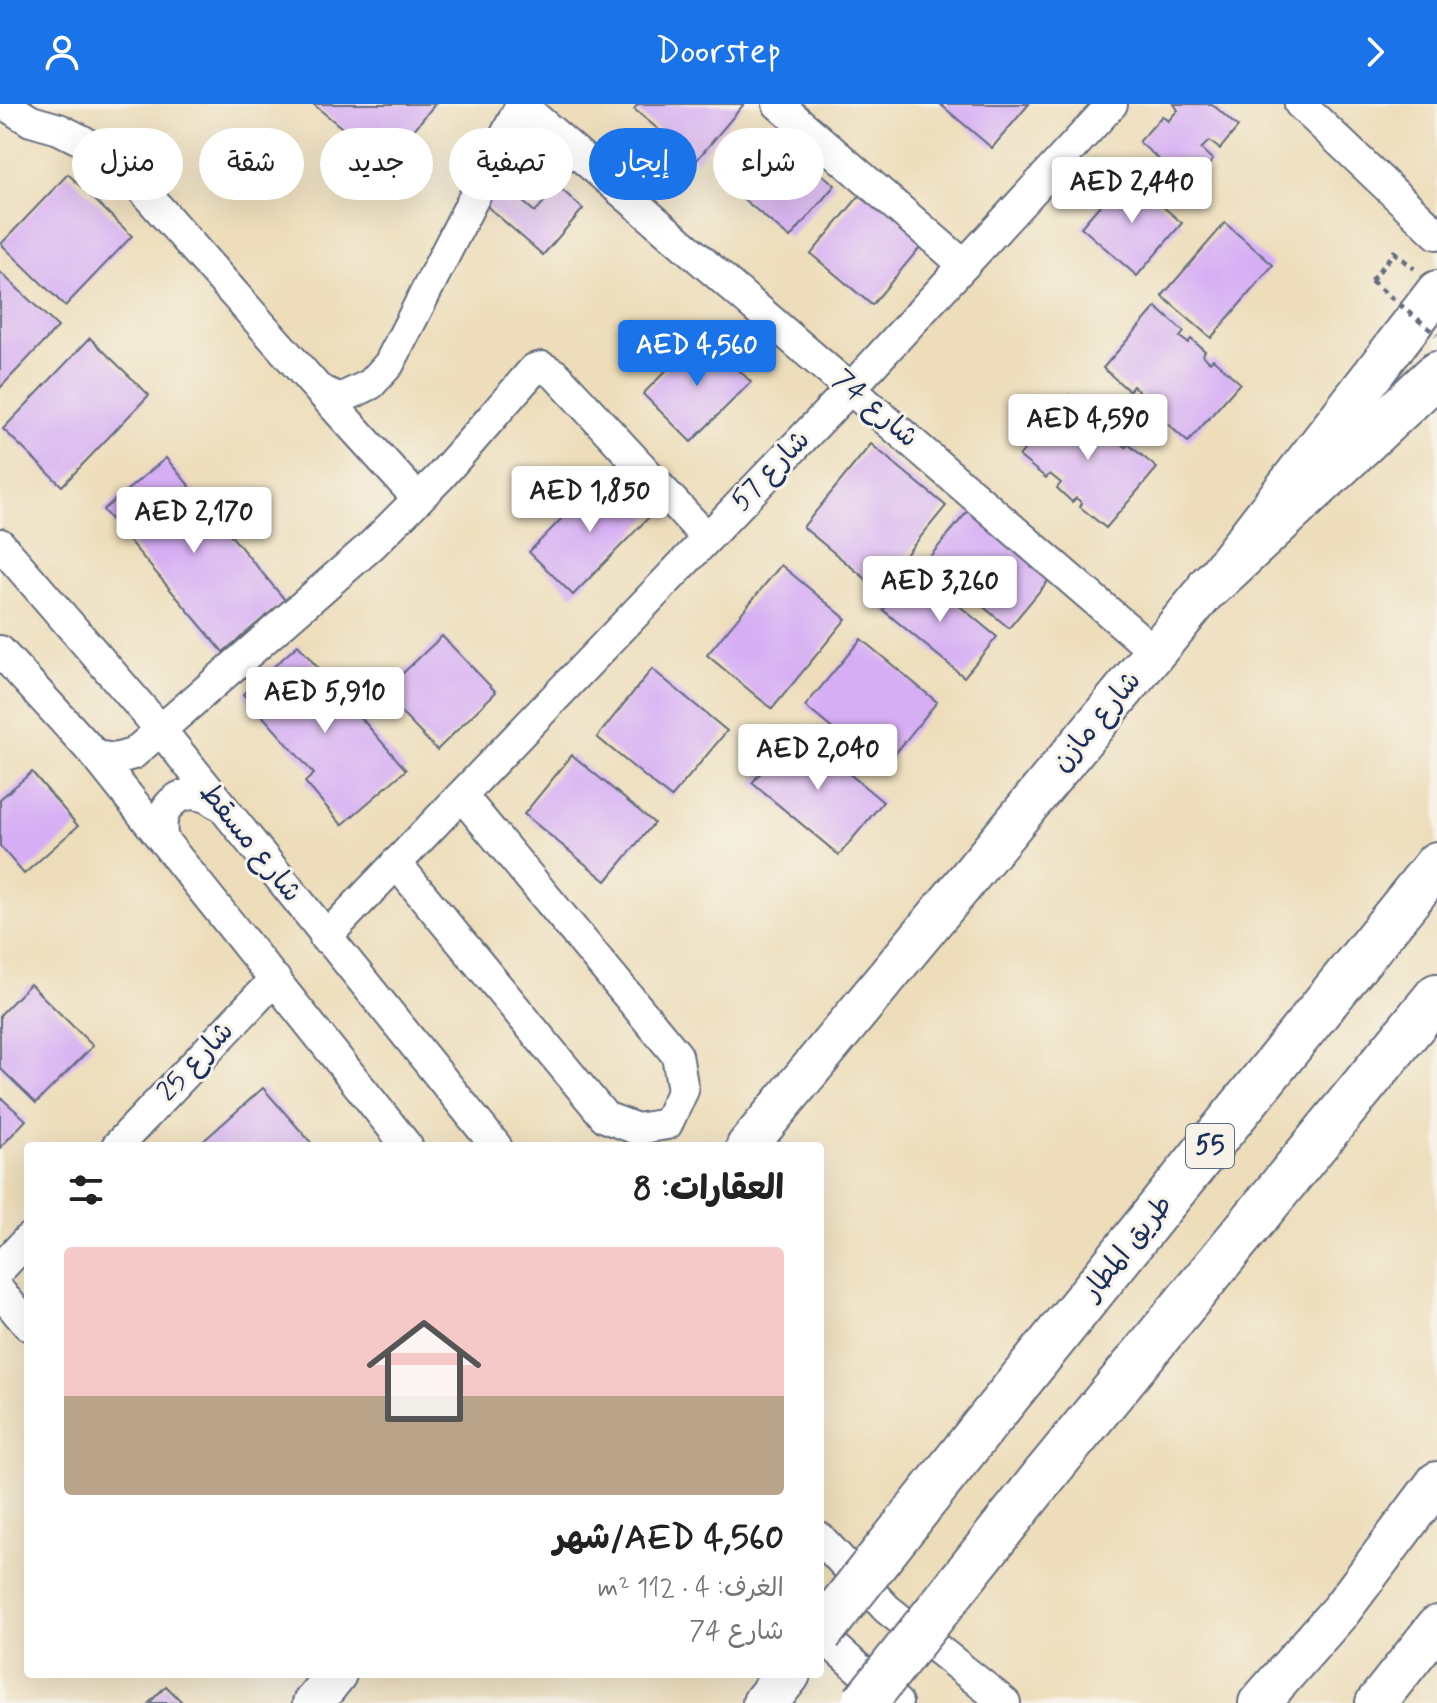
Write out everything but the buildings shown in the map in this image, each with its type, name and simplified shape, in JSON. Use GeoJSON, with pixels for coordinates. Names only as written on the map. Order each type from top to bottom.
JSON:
{"type":"FeatureCollection","features":[{"type":"Feature","properties":{"kind":"highway"},"geometry":{"type":"LineString","coordinates":[[1210,586],[1437,374]]}},
{"type":"Feature","properties":{"kind":"highway","name":"طريق المطار"},"geometry":{"type":"LineString","coordinates":[[824,1629],[1437,864]]}},
{"type":"Feature","properties":{"kind":"highway"},"geometry":{"type":"LineString","coordinates":[[864,1703],[1044,1476],[1437,996]]}},
{"type":"Feature","properties":{"kind":"highway"},"geometry":{"type":"LineString","coordinates":[[765,1703],[785,1678]]}},
{"type":"Feature","properties":{"kind":"main road","name":"شارع مازن"},"geometry":{"type":"LineString","coordinates":[[750,1142],[1210,586],[1437,291]]}},
{"type":"Feature","properties":{"kind":"main road"},"geometry":{"type":"LineString","coordinates":[[1259,1703],[1341,1610],[1437,1482]]}},
{"type":"Feature","properties":{"kind":"main road"},"geometry":{"type":"LineString","coordinates":[[1376,1703],[1437,1626]]}},
{"type":"Feature","properties":{"kind":"street"},"geometry":{"type":"LineString","coordinates":[[4,104],[31,121],[59,129],[83,141],[133,179],[418,499]]}},
{"type":"Feature","properties":{"kind":"street"},"geometry":{"type":"LineString","coordinates":[[318,389],[340,399],[350,396],[371,384],[389,364],[521,104]]}},
{"type":"Feature","properties":{"kind":"street","name":"شارع 74"},"geometry":{"type":"LineString","coordinates":[[521,104],[1155,652]]}},
{"type":"Feature","properties":{"kind":"street"},"geometry":{"type":"LineString","coordinates":[[778,104],[964,265]]}},
{"type":"Feature","properties":{"kind":"street","name":"شارع 57"},"geometry":{"type":"LineString","coordinates":[[325,938],[851,388],[1112,104]]}},
{"type":"Feature","properties":{"kind":"street"},"geometry":{"type":"LineString","coordinates":[[1300,104],[1437,234]]}},
{"type":"Feature","properties":{"kind":"street"},"geometry":{"type":"LineString","coordinates":[[96,756],[115,759],[133,754],[159,728],[372,545],[418,499],[528,373],[542,367],[556,375],[707,538]]}},
{"type":"Feature","properties":{"kind":"street","name":"شارع مسقط"},"geometry":{"type":"LineString","coordinates":[[0,544],[159,728],[216,803],[493,1142]]}},
{"type":"Feature","properties":{"kind":"street"},"geometry":{"type":"LineString","coordinates":[[0,651],[96,756],[404,1142]]}},
{"type":"Feature","properties":{"kind":"street"},"geometry":{"type":"LineString","coordinates":[[163,839],[160,820],[171,802],[179,796],[198,794],[216,803]]}},
{"type":"Feature","properties":{"kind":"street"},"geometry":{"type":"LineString","coordinates":[[396,863],[605,1117],[637,1129],[667,1124],[683,1090],[677,1055],[462,796]]}},
{"type":"Feature","properties":{"kind":"street","name":"شارع 25"},"geometry":{"type":"LineString","coordinates":[[121,1142],[275,979]]}},
{"type":"Feature","properties":{"kind":"street"},"geometry":{"type":"LineString","coordinates":[[0,1269],[24,1243]]}},
{"type":"Feature","properties":{"kind":"street"},"geometry":{"type":"LineString","coordinates":[[0,1292],[24,1320]]}},
{"type":"Feature","properties":{"kind":"street"},"geometry":{"type":"LineString","coordinates":[[824,1542],[887,1609],[1005,1703]]}},
{"type":"Feature","properties":{"kind":"street"},"geometry":{"type":"LineString","coordinates":[[824,1638],[897,1703]]}},
{"type":"Feature","properties":{"kind":"street"},"geometry":{"type":"LineString","coordinates":[[1395,1703],[1407,1663]]}},
{"type":"Feature","properties":{"kind":"path"},"geometry":{"type":"LineString","coordinates":[[1394,252],[1371,281],[1437,335]]}}]}
